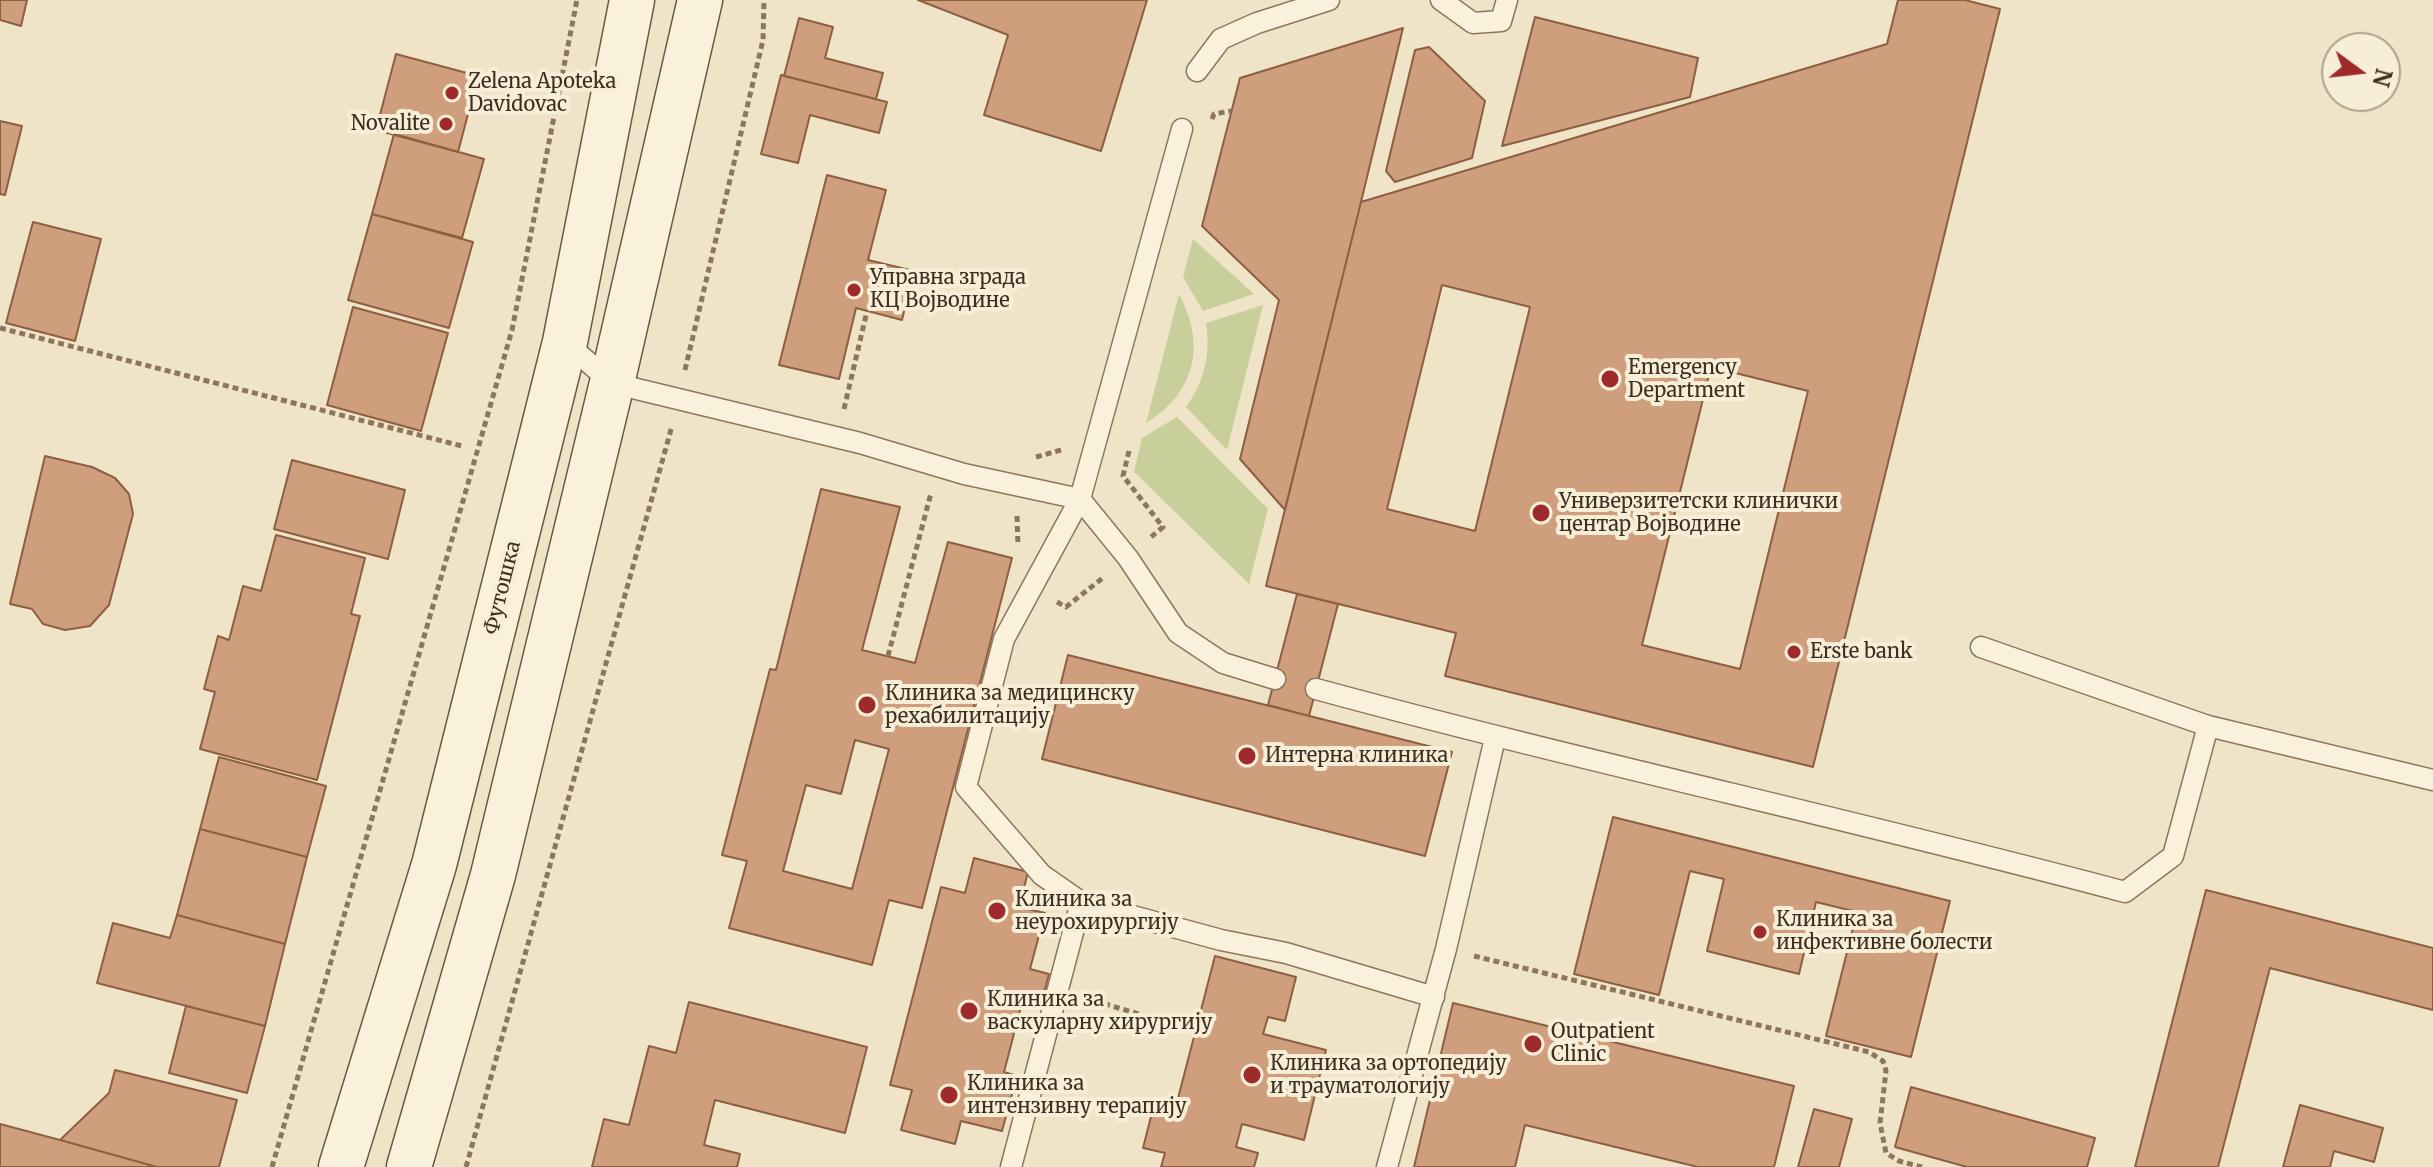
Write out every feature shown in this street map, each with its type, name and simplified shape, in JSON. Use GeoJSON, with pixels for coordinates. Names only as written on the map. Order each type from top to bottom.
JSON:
{"type":"FeatureCollection","features":[{"type":"Feature","properties":{"kind":"main road","name":"Футошка"},"geometry":{"type":"LineString","coordinates":[[341,1167],[434,865],[565,342],[632,0]]}},
{"type":"Feature","properties":{"kind":"main road"},"geometry":{"type":"LineString","coordinates":[[409,1167],[493,875],[612,383],[700,0]]}},
{"type":"Feature","properties":{"kind":"lane"},"geometry":{"type":"LineString","coordinates":[[1197,71],[1221,39],[1257,23],[1332,0]]}},
{"type":"Feature","properties":{"kind":"lane"},"geometry":{"type":"LineString","coordinates":[[1441,0],[1473,23],[1501,21],[1507,0]]}},
{"type":"Feature","properties":{"kind":"lane"},"geometry":{"type":"LineString","coordinates":[[1182,129],[1080,499],[1004,639],[966,787],[1042,875],[1081,902],[1221,940],[1286,953],[1434,997]]}},
{"type":"Feature","properties":{"kind":"lane"},"geometry":{"type":"LineString","coordinates":[[565,342],[612,383],[837,437],[964,474],[1080,499],[1128,558],[1178,633],[1223,663],[1275,679]]}},
{"type":"Feature","properties":{"kind":"lane"},"geometry":{"type":"LineString","coordinates":[[1981,647],[2208,726],[2433,780]]}},
{"type":"Feature","properties":{"kind":"lane"},"geometry":{"type":"LineString","coordinates":[[1316,689],[1495,738],[1984,854],[2125,892],[2173,856],[2208,726]]}},
{"type":"Feature","properties":{"kind":"lane"},"geometry":{"type":"LineString","coordinates":[[1387,1167],[1434,997],[1495,738]]}},
{"type":"Feature","properties":{"kind":"lane"},"geometry":{"type":"LineString","coordinates":[[1017,1166],[1081,902]]}},
{"type":"Feature","properties":{"kind":"path"},"geometry":{"type":"LineString","coordinates":[[272,1167],[512,330],[577,0]]}},
{"type":"Feature","properties":{"kind":"path"},"geometry":{"type":"LineString","coordinates":[[466,1167],[672,425],[763,40],[764,0]]}},
{"type":"Feature","properties":{"kind":"path"},"geometry":{"type":"LineString","coordinates":[[1210,127],[1214,114],[1231,111]]}},
{"type":"Feature","properties":{"kind":"path"},"geometry":{"type":"LineString","coordinates":[[837,437],[867,311]]}},
{"type":"Feature","properties":{"kind":"path"},"geometry":{"type":"LineString","coordinates":[[0,328],[462,446]]}},
{"type":"Feature","properties":{"kind":"path"},"geometry":{"type":"LineString","coordinates":[[672,425],[687,427]]}},
{"type":"Feature","properties":{"kind":"path"},"geometry":{"type":"LineString","coordinates":[[1035,457],[1069,448]]}},
{"type":"Feature","properties":{"kind":"path"},"geometry":{"type":"LineString","coordinates":[[1003,512],[1018,516],[1018,556],[1033,589],[1066,607],[1163,527],[1123,476],[1129,449]]}},
{"type":"Feature","properties":{"kind":"path"},"geometry":{"type":"LineString","coordinates":[[888,656],[933,489]]}},
{"type":"Feature","properties":{"kind":"path"},"geometry":{"type":"LineString","coordinates":[[1446,949],[1869,1052],[1883,1061],[1886,1071],[1880,1123],[1886,1153],[1899,1161],[1922,1167]]}},
{"type":"Feature","properties":{"kind":"path"},"geometry":{"type":"LineString","coordinates":[[1058,990],[1196,1031]]}},
{"type":"Feature","properties":{"kind":"green space"},"geometry":{"type":"Polygon","coordinates":[[[1193,239],[1254,294],[1203,311],[1183,277],[1193,239]]]}},
{"type":"Feature","properties":{"kind":"green space"},"geometry":{"type":"Polygon","coordinates":[[[1179,294],[1192,331],[1194,349],[1191,366],[1186,382],[1176,397],[1146,423],[1179,294]]]}},
{"type":"Feature","properties":{"kind":"green space"},"geometry":{"type":"Polygon","coordinates":[[[1263,305],[1227,450],[1186,407],[1205,368],[1208,346],[1206,323],[1263,305]]]}},
{"type":"Feature","properties":{"kind":"green space"},"geometry":{"type":"Polygon","coordinates":[[[1177,417],[1268,509],[1249,584],[1134,472],[1142,438],[1177,417]]]}},
{"type":"Feature","properties":{"kind":"building"},"geometry":{"type":"Polygon","coordinates":[[[0,0],[27,0],[21,26],[0,20],[0,0]]]}},
{"type":"Feature","properties":{"kind":"building"},"geometry":{"type":"Polygon","coordinates":[[[918,0],[1147,0],[1101,151],[984,115],[1008,35],[918,0]]]}},
{"type":"Feature","properties":{"kind":"building","name":"Emergency Department"},"geometry":{"type":"Polygon","coordinates":[[[1898,0],[1965,0],[2000,9],[1813,767],[1445,676],[1456,633],[1266,586],[1361,202],[1887,44],[1898,0]],[[1442,285],[1387,509],[1475,531],[1530,307],[1442,285]],[[1711,367],[1642,645],[1740,669],[1808,391],[1711,367]]]}},
{"type":"Feature","properties":{"kind":"building"},"geometry":{"type":"Polygon","coordinates":[[[1535,17],[1698,58],[1690,97],[1502,146],[1535,17]]]}},
{"type":"Feature","properties":{"kind":"building"},"geometry":{"type":"Polygon","coordinates":[[[799,18],[833,27],[825,58],[883,73],[876,99],[784,76],[799,18]]]}},
{"type":"Feature","properties":{"kind":"building"},"geometry":{"type":"Polygon","coordinates":[[[1403,28],[1285,510],[1240,459],[1279,300],[1202,226],[1240,78],[1403,28]]]}},
{"type":"Feature","properties":{"kind":"building"},"geometry":{"type":"Polygon","coordinates":[[[1429,47],[1485,101],[1472,158],[1395,182],[1386,171],[1415,50],[1429,47]]]}},
{"type":"Feature","properties":{"kind":"building"},"geometry":{"type":"Polygon","coordinates":[[[396,54],[478,76],[458,152],[376,130],[396,54]]]}},
{"type":"Feature","properties":{"kind":"building"},"geometry":{"type":"Polygon","coordinates":[[[781,75],[887,102],[879,133],[810,115],[798,163],[761,154],[781,75]]]}},
{"type":"Feature","properties":{"kind":"building"},"geometry":{"type":"Polygon","coordinates":[[[0,121],[22,126],[5,195],[0,194],[0,121]]]}},
{"type":"Feature","properties":{"kind":"building"},"geometry":{"type":"Polygon","coordinates":[[[394,134],[484,159],[462,238],[372,214],[394,134]]]}},
{"type":"Feature","properties":{"kind":"building","name":"Управна зграда КЦ Војводине"},"geometry":{"type":"Polygon","coordinates":[[[827,175],[886,190],[868,260],[914,271],[902,320],[856,308],[839,379],[779,365],[827,175]]]}},
{"type":"Feature","properties":{"kind":"building"},"geometry":{"type":"Polygon","coordinates":[[[372,214],[473,242],[449,328],[348,300],[372,214]]]}},
{"type":"Feature","properties":{"kind":"building"},"geometry":{"type":"Polygon","coordinates":[[[33,222],[101,239],[75,341],[6,323],[33,222]]]}},
{"type":"Feature","properties":{"kind":"building"},"geometry":{"type":"Polygon","coordinates":[[[353,307],[448,333],[421,431],[327,405],[353,307]]]}},
{"type":"Feature","properties":{"kind":"building"},"geometry":{"type":"Polygon","coordinates":[[[45,456],[92,467],[115,478],[129,494],[133,514],[109,605],[90,626],[65,630],[43,624],[32,609],[10,604],[45,456]]]}},
{"type":"Feature","properties":{"kind":"building"},"geometry":{"type":"Polygon","coordinates":[[[292,460],[405,490],[388,559],[274,529],[292,460]]]}},
{"type":"Feature","properties":{"kind":"building","name":"Клиника за медицинску рехабилитацију"},"geometry":{"type":"Polygon","coordinates":[[[821,489],[900,507],[862,650],[915,663],[948,542],[1012,558],[922,908],[889,900],[872,965],[729,928],[747,861],[722,855],[770,669],[776,670],[821,489]],[[855,740],[841,794],[806,785],[783,871],[852,889],[889,749],[855,740]]]}},
{"type":"Feature","properties":{"kind":"building"},"geometry":{"type":"Polygon","coordinates":[[[276,535],[365,558],[351,614],[360,616],[317,780],[200,749],[215,692],[204,689],[218,636],[229,640],[243,586],[261,591],[276,535]]]}},
{"type":"Feature","properties":{"kind":"building"},"geometry":{"type":"Polygon","coordinates":[[[1297,594],[1338,604],[1309,716],[1268,705],[1297,594]]]}},
{"type":"Feature","properties":{"kind":"building","name":"Интерна клиника"},"geometry":{"type":"Polygon","coordinates":[[[1068,655],[1452,752],[1425,856],[1042,759],[1068,655]]]}},
{"type":"Feature","properties":{"kind":"building"},"geometry":{"type":"Polygon","coordinates":[[[219,757],[326,786],[307,857],[200,829],[219,757]]]}},
{"type":"Feature","properties":{"kind":"building","name":"Клиника за инфективне болести"},"geometry":{"type":"Polygon","coordinates":[[[1613,817],[1950,901],[1911,1057],[1826,1036],[1857,912],[1816,902],[1799,974],[1707,951],[1724,879],[1690,871],[1659,995],[1574,974],[1613,817]]]}},
{"type":"Feature","properties":{"kind":"building"},"geometry":{"type":"Polygon","coordinates":[[[200,829],[307,857],[285,944],[177,915],[200,829]]]}},
{"type":"Feature","properties":{"kind":"building"},"geometry":{"type":"Polygon","coordinates":[[[974,858],[1028,872],[1019,907],[1045,913],[1030,969],[1049,974],[1042,1000],[1024,995],[1004,1072],[1017,1076],[1002,1131],[961,1121],[955,1144],[901,1130],[912,1090],[890,1085],[941,887],[965,893],[974,858]]]}},
{"type":"Feature","properties":{"kind":"building"},"geometry":{"type":"Polygon","coordinates":[[[2206,890],[2433,948],[2433,1010],[2270,968],[2218,1167],[2135,1167],[2206,890]]]}},
{"type":"Feature","properties":{"kind":"building"},"geometry":{"type":"Polygon","coordinates":[[[177,915],[285,944],[265,1026],[97,983],[113,923],[170,938],[177,915]]]}},
{"type":"Feature","properties":{"kind":"building","name":"Клиника за ортопедију и трауматологију"},"geometry":{"type":"Polygon","coordinates":[[[1215,956],[1296,977],[1285,1021],[1268,1017],[1263,1034],[1326,1050],[1304,1140],[1242,1124],[1236,1147],[1258,1153],[1254,1167],[1161,1167],[1165,1153],[1143,1148],[1155,1101],[1176,1106],[1215,956]]]}},
{"type":"Feature","properties":{"kind":"building"},"geometry":{"type":"Polygon","coordinates":[[[689,1002],[867,1047],[845,1133],[715,1100],[704,1145],[740,1154],[737,1167],[592,1167],[604,1119],[629,1125],[649,1046],[676,1053],[689,1002]]]}},
{"type":"Feature","properties":{"kind":"building","name":"Outpatient Clinic"},"geometry":{"type":"Polygon","coordinates":[[[1453,1003],[1794,1086],[1774,1167],[1698,1167],[1525,1125],[1515,1167],[1414,1167],[1453,1003]]]}},
{"type":"Feature","properties":{"kind":"building"},"geometry":{"type":"Polygon","coordinates":[[[186,1006],[265,1026],[247,1093],[169,1073],[186,1006]]]}},
{"type":"Feature","properties":{"kind":"building"},"geometry":{"type":"Polygon","coordinates":[[[115,1070],[237,1100],[219,1167],[157,1167],[60,1140],[109,1093],[115,1070]]]}},
{"type":"Feature","properties":{"kind":"building"},"geometry":{"type":"Polygon","coordinates":[[[1911,1087],[2095,1138],[2087,1167],[1967,1167],[1895,1147],[1911,1087]]]}},
{"type":"Feature","properties":{"kind":"building"},"geometry":{"type":"Polygon","coordinates":[[[2300,1105],[2383,1128],[2374,1162],[2334,1151],[2330,1167],[2283,1167],[2300,1105]]]}},
{"type":"Feature","properties":{"kind":"building"},"geometry":{"type":"Polygon","coordinates":[[[1814,1109],[1852,1119],[1839,1167],[1798,1167],[1814,1109]]]}},
{"type":"Feature","properties":{"kind":"building"},"geometry":{"type":"Polygon","coordinates":[[[0,1124],[60,1140],[157,1167],[0,1167],[0,1124]]]}},
{"type":"Feature","properties":{"kind":"place","name":"Zelena Apoteka Davidovac"},"geometry":{"type":"Point","coordinates":[452,93]}},
{"type":"Feature","properties":{"kind":"place","name":"Novalite"},"geometry":{"type":"Point","coordinates":[446,124]}},
{"type":"Feature","properties":{"kind":"place","name":"Управна зграда КЦ Војводине"},"geometry":{"type":"Point","coordinates":[854,290]}},
{"type":"Feature","properties":{"kind":"place","name":"Emergency Department"},"geometry":{"type":"Point","coordinates":[1610,379]}},
{"type":"Feature","properties":{"kind":"place","name":"Универзитетски клинички центар Војводине"},"geometry":{"type":"Point","coordinates":[1541,513]}},
{"type":"Feature","properties":{"kind":"place","name":"Erste bank"},"geometry":{"type":"Point","coordinates":[1794,652]}},
{"type":"Feature","properties":{"kind":"place","name":"Клиника за медицинску рехабилитацију"},"geometry":{"type":"Point","coordinates":[867,705]}},
{"type":"Feature","properties":{"kind":"place","name":"Интерна клиника"},"geometry":{"type":"Point","coordinates":[1247,756]}},
{"type":"Feature","properties":{"kind":"place","name":"Клиника за неурохирургију"},"geometry":{"type":"Point","coordinates":[997,911]}},
{"type":"Feature","properties":{"kind":"place","name":"Клиника за инфективне болести"},"geometry":{"type":"Point","coordinates":[1760,932]}},
{"type":"Feature","properties":{"kind":"place","name":"Клиника за васкуларну хирургију"},"geometry":{"type":"Point","coordinates":[969,1011]}},
{"type":"Feature","properties":{"kind":"place","name":"Outpatient Clinic"},"geometry":{"type":"Point","coordinates":[1533,1044]}},
{"type":"Feature","properties":{"kind":"place","name":"Клиника за ортопедију и трауматологију"},"geometry":{"type":"Point","coordinates":[1252,1075]}},
{"type":"Feature","properties":{"kind":"place","name":"Клиника за интензивну терапију"},"geometry":{"type":"Point","coordinates":[949,1095]}}]}
